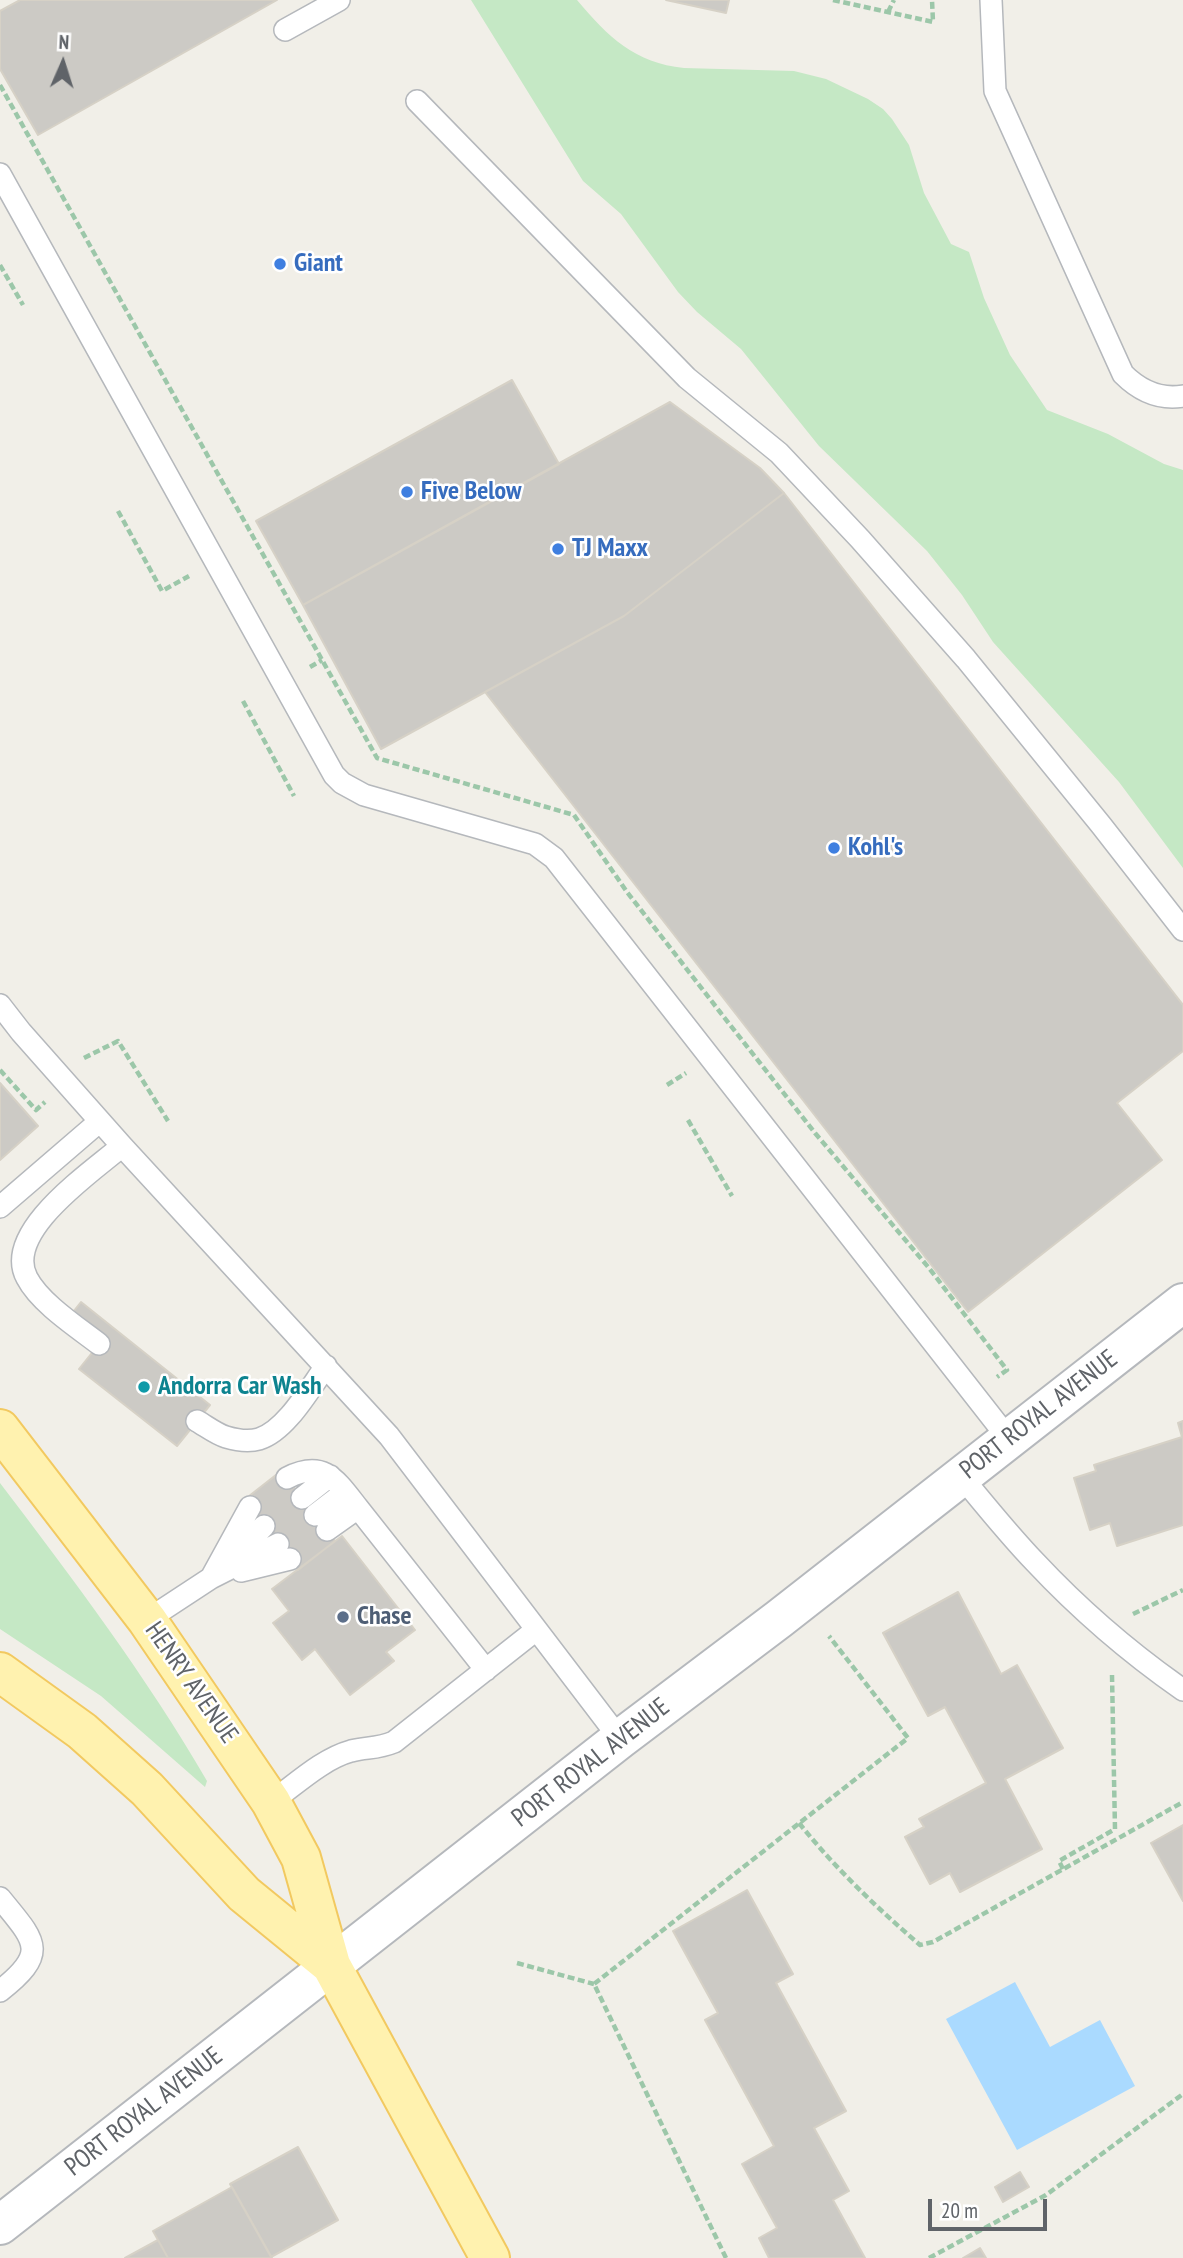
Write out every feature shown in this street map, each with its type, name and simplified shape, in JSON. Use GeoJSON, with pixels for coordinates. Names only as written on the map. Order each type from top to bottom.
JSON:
{"type":"FeatureCollection","features":[{"type":"Feature","properties":{"kind":"main road","name":"HENRY AVENUE"},"geometry":{"type":"LineString","coordinates":[[0,1429],[147,1620],[271,1802],[300,1858],[331,1965],[490,2258]]}},
{"type":"Feature","properties":{"kind":"main road","name":"HENRY AVENUE"},"geometry":{"type":"LineString","coordinates":[[0,1672],[82,1731],[146,1788],[244,1894],[331,1965]]}},
{"type":"Feature","properties":{"kind":"street","name":"PORT ROYAL AVENUE"},"geometry":{"type":"LineString","coordinates":[[0,2225],[620,1739],[779,1619],[1183,1303]]}},
{"type":"Feature","properties":{"kind":"lane"},"geometry":{"type":"LineString","coordinates":[[285,30],[339,0]]}},
{"type":"Feature","properties":{"kind":"lane"},"geometry":{"type":"LineString","coordinates":[[991,0],[995,91],[1123,374],[1136,387],[1155,394],[1183,396]]}},
{"type":"Feature","properties":{"kind":"lane"},"geometry":{"type":"LineString","coordinates":[[417,101],[687,378],[779,453],[860,539],[966,659],[1093,814],[1183,930]]}},
{"type":"Feature","properties":{"kind":"lane"},"geometry":{"type":"LineString","coordinates":[[0,174],[334,775],[342,783],[364,795],[535,844],[554,858],[1008,1438]]}},
{"type":"Feature","properties":{"kind":"lane"},"geometry":{"type":"LineString","coordinates":[[0,1005],[20,1032],[122,1146],[389,1436],[620,1739]]}},
{"type":"Feature","properties":{"kind":"lane"},"geometry":{"type":"LineString","coordinates":[[0,1208],[100,1121]]}},
{"type":"Feature","properties":{"kind":"lane"},"geometry":{"type":"LineString","coordinates":[[99,1344],[37,1292],[26,1277],[23,1263],[24,1245],[49,1209],[122,1146]]}},
{"type":"Feature","properties":{"kind":"lane"},"geometry":{"type":"LineString","coordinates":[[197,1421],[224,1436],[245,1441],[260,1439],[277,1428],[326,1366]]}},
{"type":"Feature","properties":{"kind":"lane"},"geometry":{"type":"LineString","coordinates":[[287,1478],[312,1469],[330,1476],[486,1670]]}},
{"type":"Feature","properties":{"kind":"lane"},"geometry":{"type":"LineString","coordinates":[[302,1497],[330,1476]]}},
{"type":"Feature","properties":{"kind":"lane"},"geometry":{"type":"LineString","coordinates":[[961,1476],[1045,1572],[1101,1625],[1151,1667],[1183,1689]]}},
{"type":"Feature","properties":{"kind":"lane"},"geometry":{"type":"LineString","coordinates":[[321,1522],[351,1500]]}},
{"type":"Feature","properties":{"kind":"lane"},"geometry":{"type":"LineString","coordinates":[[211,1578],[250,1507]]}},
{"type":"Feature","properties":{"kind":"lane"},"geometry":{"type":"LineString","coordinates":[[147,1620],[211,1578],[264,1526]]}},
{"type":"Feature","properties":{"kind":"lane"},"geometry":{"type":"LineString","coordinates":[[211,1578],[284,1552]]}},
{"type":"Feature","properties":{"kind":"lane"},"geometry":{"type":"LineString","coordinates":[[271,1802],[332,1759],[350,1751],[379,1748],[394,1742],[536,1630]]}},
{"type":"Feature","properties":{"kind":"lane"},"geometry":{"type":"LineString","coordinates":[[0,1898],[31,1937],[33,1952],[28,1966],[0,1992]]}},
{"type":"Feature","properties":{"kind":"path"},"geometry":{"type":"LineString","coordinates":[[833,0],[933,22],[932,0]]}},
{"type":"Feature","properties":{"kind":"path"},"geometry":{"type":"LineString","coordinates":[[888,12],[894,0]]}},
{"type":"Feature","properties":{"kind":"path"},"geometry":{"type":"LineString","coordinates":[[0,85],[377,758],[575,816],[627,892],[815,1133],[929,1268],[1007,1370],[974,1395]]}},
{"type":"Feature","properties":{"kind":"path"},"geometry":{"type":"LineString","coordinates":[[0,265],[23,305]]}},
{"type":"Feature","properties":{"kind":"path"},"geometry":{"type":"LineString","coordinates":[[118,511],[162,591],[214,562]]}},
{"type":"Feature","properties":{"kind":"path"},"geometry":{"type":"LineString","coordinates":[[310,667],[322,660]]}},
{"type":"Feature","properties":{"kind":"path"},"geometry":{"type":"LineString","coordinates":[[243,701],[294,796]]}},
{"type":"Feature","properties":{"kind":"path"},"geometry":{"type":"LineString","coordinates":[[76,1062],[118,1041],[168,1121]]}},
{"type":"Feature","properties":{"kind":"path"},"geometry":{"type":"LineString","coordinates":[[0,1070],[36,1110],[51,1096]]}},
{"type":"Feature","properties":{"kind":"path"},"geometry":{"type":"LineString","coordinates":[[667,1085],[686,1073]]}},
{"type":"Feature","properties":{"kind":"path"},"geometry":{"type":"LineString","coordinates":[[688,1120],[732,1196]]}},
{"type":"Feature","properties":{"kind":"path"},"geometry":{"type":"LineString","coordinates":[[1130,1616],[1183,1590]]}},
{"type":"Feature","properties":{"kind":"path"},"geometry":{"type":"LineString","coordinates":[[594,1984],[908,1738],[829,1636]]}},
{"type":"Feature","properties":{"kind":"path"},"geometry":{"type":"LineString","coordinates":[[1112,1670],[1115,1829],[1120,1838]]}},
{"type":"Feature","properties":{"kind":"path"},"geometry":{"type":"LineString","coordinates":[[799,1824],[831,1863],[870,1902],[920,1945],[933,1942],[1183,1802]]}},
{"type":"Feature","properties":{"kind":"path"},"geometry":{"type":"LineString","coordinates":[[1063,1870],[1059,1861],[1115,1829]]}},
{"type":"Feature","properties":{"kind":"path"},"geometry":{"type":"LineString","coordinates":[[517,1963],[594,1984],[726,2258]]}},
{"type":"Feature","properties":{"kind":"path"},"geometry":{"type":"LineString","coordinates":[[929,2258],[1046,2195],[1183,2094]]}},
{"type":"Feature","properties":{"kind":"green space"},"geometry":{"type":"Polygon","coordinates":[[[471,0],[577,0],[600,26],[624,46],[651,60],[684,68],[794,71],[826,79],[868,99],[892,119],[909,145],[924,193],[951,244],[969,252],[984,298],[1010,355],[1047,410],[1108,434],[1164,464],[1183,470],[1183,868],[1119,782],[993,642],[962,595],[927,551],[819,446],[741,349],[678,292],[621,214],[583,181],[471,0]]]}},
{"type":"Feature","properties":{"kind":"green space"},"geometry":{"type":"Polygon","coordinates":[[[0,1483],[82,1592],[160,1704],[207,1781],[205,1787],[101,1696],[0,1629],[0,1483]]]}},
{"type":"Feature","properties":{"kind":"water"},"geometry":{"type":"Polygon","coordinates":[[[1015,1982],[1050,2047],[1100,2020],[1135,2086],[1017,2150],[946,2019],[1015,1982]]]}},
{"type":"Feature","properties":{"kind":"building"},"geometry":{"type":"Polygon","coordinates":[[[20,0],[277,0],[38,135],[0,69],[0,11],[20,0]]]}},
{"type":"Feature","properties":{"kind":"building"},"geometry":{"type":"Polygon","coordinates":[[[666,0],[729,0],[726,13],[666,0]]]}},
{"type":"Feature","properties":{"kind":"building","name":"Five Below"},"geometry":{"type":"Polygon","coordinates":[[[512,380],[559,464],[303,605],[256,521],[512,380]]]}},
{"type":"Feature","properties":{"kind":"building","name":"TJ Maxx"},"geometry":{"type":"Polygon","coordinates":[[[670,402],[760,468],[784,493],[624,616],[381,749],[303,605],[670,402]]]}},
{"type":"Feature","properties":{"kind":"building","name":"Kohl's"},"geometry":{"type":"Polygon","coordinates":[[[784,493],[1183,1005],[1183,1051],[1117,1103],[1162,1160],[968,1312],[485,692],[624,616],[784,493]]]}},
{"type":"Feature","properties":{"kind":"building"},"geometry":{"type":"Polygon","coordinates":[[[0,1083],[38,1126],[0,1160],[0,1083]]]}},
{"type":"Feature","properties":{"kind":"building","name":"Andorra Car Wash"},"geometry":{"type":"Polygon","coordinates":[[[81,1302],[210,1405],[177,1446],[79,1369],[99,1344],[73,1312],[81,1302]]]}},
{"type":"Feature","properties":{"kind":"building"},"geometry":{"type":"Polygon","coordinates":[[[1183,1421],[1183,1525],[1117,1546],[1110,1523],[1090,1530],[1074,1478],[1096,1471],[1094,1465],[1182,1437],[1178,1423],[1183,1421]]]}},
{"type":"Feature","properties":{"kind":"building"},"geometry":{"type":"Polygon","coordinates":[[[281,1471],[335,1541],[298,1570],[244,1500],[281,1471]]]}},
{"type":"Feature","properties":{"kind":"building","name":"Chase"},"geometry":{"type":"Polygon","coordinates":[[[342,1536],[415,1630],[386,1652],[394,1661],[350,1695],[315,1649],[302,1660],[273,1623],[289,1611],[272,1589],[342,1536]]]}},
{"type":"Feature","properties":{"kind":"building"},"geometry":{"type":"Polygon","coordinates":[[[958,1592],[1001,1674],[1017,1665],[1063,1748],[1005,1779],[1042,1849],[960,1892],[950,1873],[930,1884],[905,1837],[924,1827],[919,1819],[986,1783],[945,1707],[928,1716],[883,1633],[958,1592]]]}},
{"type":"Feature","properties":{"kind":"building"},"geometry":{"type":"Polygon","coordinates":[[[1183,1825],[1183,1901],[1151,1843],[1183,1825]]]}},
{"type":"Feature","properties":{"kind":"building"},"geometry":{"type":"Polygon","coordinates":[[[747,1890],[793,1974],[776,1983],[846,2111],[814,2128],[849,2191],[833,2200],[865,2258],[769,2258],[759,2238],[777,2228],[742,2164],[774,2146],[705,2020],[718,2013],[673,1931],[747,1890]]]}},
{"type":"Feature","properties":{"kind":"building"},"geometry":{"type":"Polygon","coordinates":[[[298,2147],[338,2220],[271,2257],[230,2184],[298,2147]]]}},
{"type":"Feature","properties":{"kind":"building"},"geometry":{"type":"Polygon","coordinates":[[[1020,2172],[1029,2187],[1003,2202],[995,2187],[1020,2172]]]}},
{"type":"Feature","properties":{"kind":"building"},"geometry":{"type":"Polygon","coordinates":[[[232,2187],[272,2258],[168,2258],[153,2231],[232,2187]]]}},
{"type":"Feature","properties":{"kind":"building"},"geometry":{"type":"Polygon","coordinates":[[[158,2240],[168,2258],[125,2258],[158,2240]]]}},
{"type":"Feature","properties":{"kind":"building"},"geometry":{"type":"Polygon","coordinates":[[[980,2248],[986,2258],[963,2258],[980,2248]]]}},
{"type":"Feature","properties":{"kind":"place","name":"Giant"},"geometry":{"type":"Point","coordinates":[280,264]}},
{"type":"Feature","properties":{"kind":"place","name":"Five Below"},"geometry":{"type":"Point","coordinates":[407,492]}},
{"type":"Feature","properties":{"kind":"place","name":"TJ Maxx"},"geometry":{"type":"Point","coordinates":[558,549]}},
{"type":"Feature","properties":{"kind":"place","name":"Kohl's"},"geometry":{"type":"Point","coordinates":[834,848]}},
{"type":"Feature","properties":{"kind":"place","name":"Andorra Car Wash"},"geometry":{"type":"Point","coordinates":[144,1387]}},
{"type":"Feature","properties":{"kind":"place","name":"Chase"},"geometry":{"type":"Point","coordinates":[343,1617]}}]}
